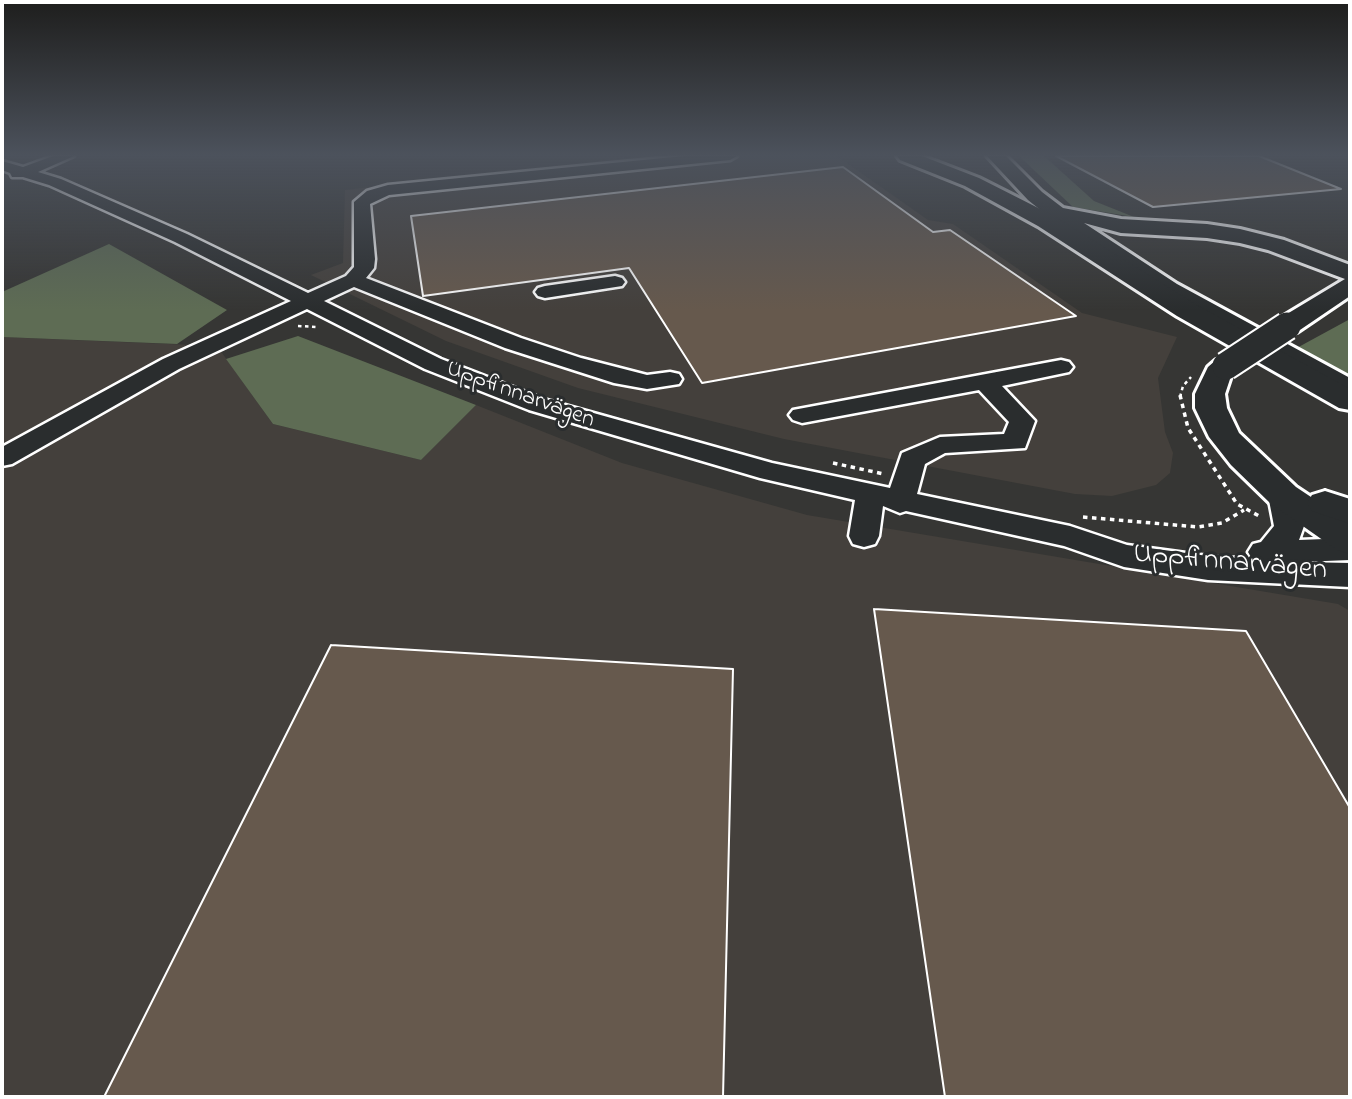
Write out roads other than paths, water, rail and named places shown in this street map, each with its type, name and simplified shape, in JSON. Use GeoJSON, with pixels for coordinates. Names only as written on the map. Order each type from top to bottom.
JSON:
{"type":"FeatureCollection","features":[{"type":"Feature","properties":{"kind":"main road"},"geometry":{"type":"LineString","coordinates":[[1020,207],[1076,239],[1157,293],[1244,364],[1350,410]]}},
{"type":"Feature","properties":{"kind":"main road"},"geometry":{"type":"LineString","coordinates":[[1038,207],[1076,239]]}},
{"type":"Feature","properties":{"kind":"main road"},"geometry":{"type":"LineString","coordinates":[[1050,207],[1093,241],[1168,289],[1350,390]]}},
{"type":"Feature","properties":{"kind":"main road"},"geometry":{"type":"LineString","coordinates":[[1058,207],[1095,222],[1240,236],[1350,273]]}},
{"type":"Feature","properties":{"kind":"main road"},"geometry":{"type":"LineString","coordinates":[[1168,289],[1149,270],[1140,254],[1142,246],[1148,241],[1182,234],[1212,235],[1258,243],[1350,283],[1254,359],[1218,373],[1210,394],[1217,422],[1243,458],[1283,495],[1350,541]]}},
{"type":"Feature","properties":{"kind":"main road"},"geometry":{"type":"LineString","coordinates":[[1293,329],[1350,303]]}},
{"type":"Feature","properties":{"kind":"main road"},"geometry":{"type":"LineString","coordinates":[[1244,364],[1350,401]]}},
{"type":"Feature","properties":{"kind":"main road"},"geometry":{"type":"LineString","coordinates":[[1244,364],[1235,401],[1244,427],[1270,460],[1342,512]]}},
{"type":"Feature","properties":{"kind":"street","name":"Uppfinnarvägen"},"geometry":{"type":"LineString","coordinates":[[107,207],[181,238],[433,364],[538,405],[664,444],[900,503],[1070,537],[1269,553],[1350,549]]}},
{"type":"Feature","properties":{"kind":"street"},"geometry":{"type":"LineString","coordinates":[[2,458],[171,363],[353,280],[364,268],[362,207]]}},
{"type":"Feature","properties":{"kind":"street"},"geometry":{"type":"LineString","coordinates":[[353,280],[513,344],[573,363],[647,382],[670,379]]}},
{"type":"Feature","properties":{"kind":"street"},"geometry":{"type":"LineString","coordinates":[[545,292],[615,282]]}},
{"type":"Feature","properties":{"kind":"street"},"geometry":{"type":"LineString","coordinates":[[802,415],[1061,367]]}},
{"type":"Feature","properties":{"kind":"street"},"geometry":{"type":"LineString","coordinates":[[900,503],[912,459],[940,445],[1015,442],[1021,421],[985,382]]}},
{"type":"Feature","properties":{"kind":"street"},"geometry":{"type":"LineString","coordinates":[[1269,553],[1286,535],[1289,526],[1283,495]]}},
{"type":"Feature","properties":{"kind":"street"},"geometry":{"type":"LineString","coordinates":[[864,536],[870,496]]}},
{"type":"Feature","properties":{"kind":"street","name":"Uppfinnarvägen"},"geometry":{"type":"LineString","coordinates":[[1070,537],[1124,556],[1208,568],[1350,575]]}}]}
